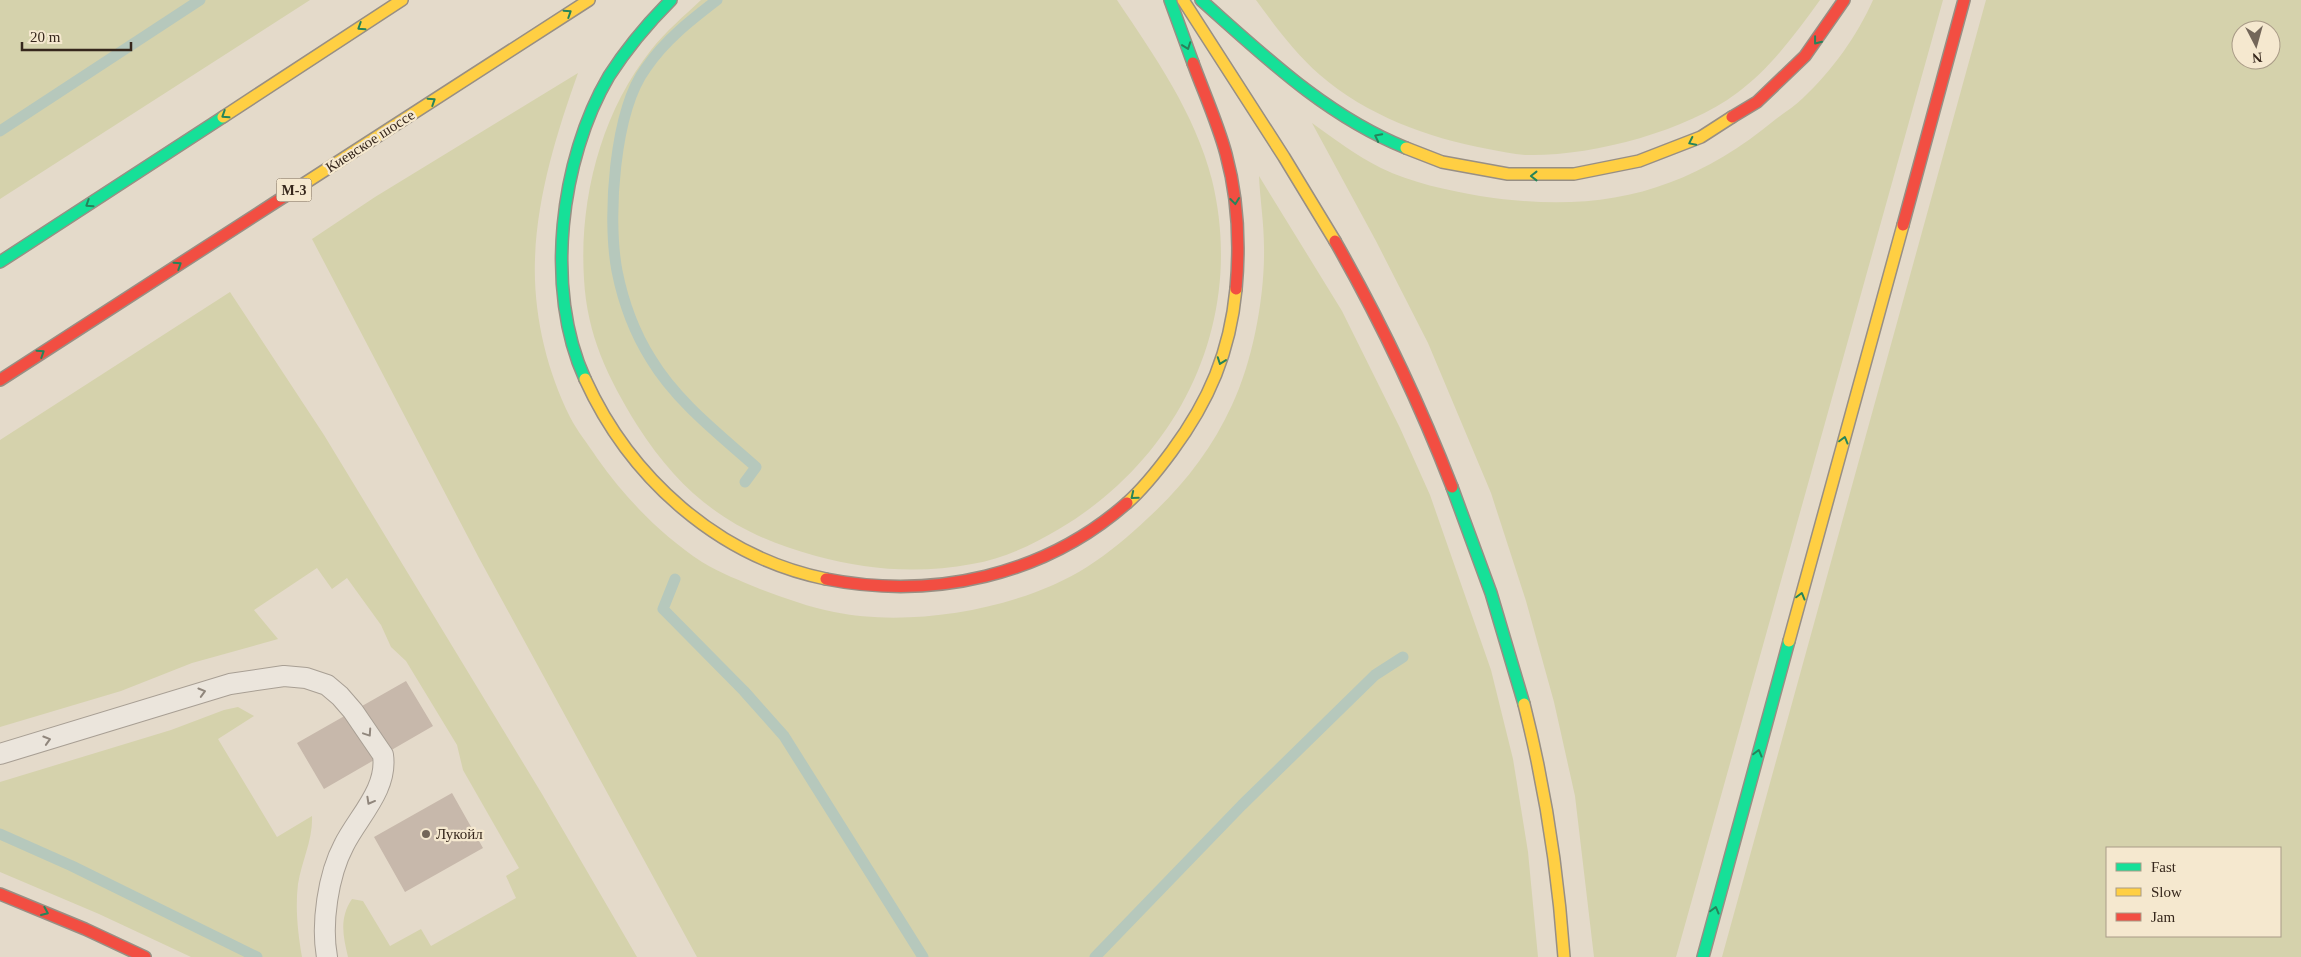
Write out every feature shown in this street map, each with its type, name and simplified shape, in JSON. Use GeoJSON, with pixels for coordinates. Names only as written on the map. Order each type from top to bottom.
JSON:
{"type":"FeatureCollection","features":[{"type":"Feature","properties":{"kind":"main road"},"geometry":{"type":"LineString","coordinates":[[0,262],[402,0]]}},
{"type":"Feature","properties":{"kind":"main road","name":"Киевское шоссе"},"geometry":{"type":"LineString","coordinates":[[0,380],[589,0]]}},
{"type":"Feature","properties":{"kind":"main road"},"geometry":{"type":"LineString","coordinates":[[671,0],[649,19],[615,64],[600,89],[578,146],[564,224],[561,285],[573,347],[582,375],[605,421],[637,466],[674,504],[690,516],[746,551],[781,566],[847,584],[897,587],[943,584],[984,577],[1028,564],[1064,547],[1102,522],[1141,490],[1183,436],[1210,390],[1224,354],[1234,308],[1238,231],[1232,178],[1226,154],[1170,0]]}},
{"type":"Feature","properties":{"kind":"main road"},"geometry":{"type":"LineString","coordinates":[[1183,0],[1342,254],[1398,364],[1441,455],[1469,527],[1489,587],[1515,667],[1532,731],[1551,823],[1561,906],[1564,957]]}},
{"type":"Feature","properties":{"kind":"main road"},"geometry":{"type":"LineString","coordinates":[[1201,0],[1310,92],[1354,124],[1380,138],[1451,165],[1495,173],[1539,176],[1590,170],[1644,159],[1689,144],[1728,123],[1764,96],[1795,67],[1824,32],[1844,0]]}},
{"type":"Feature","properties":{"kind":"main road"},"geometry":{"type":"LineString","coordinates":[[1702,957],[1964,0]]}},
{"type":"Feature","properties":{"kind":"main road"},"geometry":{"type":"LineString","coordinates":[[0,894],[85,929],[145,957]]}},
{"type":"Feature","properties":{"kind":"lane"},"geometry":{"type":"LineString","coordinates":[[0,754],[230,684],[284,676],[306,678],[327,685],[353,711],[383,755],[384,764],[381,779],[344,845],[335,866],[324,929],[327,957]]}},
{"type":"Feature","properties":{"kind":"shaded area"},"geometry":{"type":"Polygon","coordinates":[[[0,0],[310,0],[0,199],[0,0]]]}},
{"type":"Feature","properties":{"kind":"shaded area"},"geometry":{"type":"Polygon","coordinates":[[[701,0],[1117,0],[1172,86],[1205,155],[1212,180],[1220,232],[1220,283],[1211,333],[1194,380],[1170,424],[1139,464],[1102,499],[1049,535],[1017,551],[995,559],[932,569],[893,569],[835,561],[787,547],[760,536],[735,524],[713,509],[673,473],[637,425],[608,373],[589,319],[584,279],[583,249],[585,218],[597,158],[619,101],[651,50],[701,0]]]}},
{"type":"Feature","properties":{"kind":"shaded area"},"geometry":{"type":"Polygon","coordinates":[[[1256,0],[1820,0],[1792,38],[1761,73],[1716,107],[1664,130],[1606,147],[1550,155],[1525,155],[1488,149],[1443,138],[1399,123],[1357,102],[1320,75],[1302,58],[1256,0]]]}},
{"type":"Feature","properties":{"kind":"shaded area"},"geometry":{"type":"Polygon","coordinates":[[[1873,0],[1943,0],[1676,957],[1594,957],[1575,796],[1554,702],[1526,601],[1491,493],[1428,343],[1376,241],[1312,123],[1354,153],[1381,168],[1417,182],[1455,191],[1523,201],[1563,202],[1601,200],[1637,193],[1673,182],[1707,166],[1742,145],[1797,104],[1814,88],[1843,52],[1873,0]]]}},
{"type":"Feature","properties":{"kind":"shaded area"},"geometry":{"type":"Polygon","coordinates":[[[1986,0],[2301,0],[2301,957],[1722,957],[1986,0]]]}},
{"type":"Feature","properties":{"kind":"shaded area"},"geometry":{"type":"Polygon","coordinates":[[[578,73],[549,164],[540,212],[535,259],[536,299],[543,340],[554,380],[570,417],[619,487],[672,540],[702,562],[731,577],[787,599],[834,612],[897,618],[930,616],[998,604],[1030,594],[1060,582],[1095,562],[1126,538],[1161,506],[1196,466],[1215,437],[1232,405],[1252,349],[1260,307],[1264,266],[1259,176],[1342,311],[1400,428],[1430,495],[1491,670],[1513,759],[1528,852],[1538,957],[697,957],[479,558],[312,239],[375,197],[578,73]]]}},
{"type":"Feature","properties":{"kind":"shaded area"},"geometry":{"type":"Polygon","coordinates":[[[230,292],[324,435],[542,794],[637,957],[348,957],[343,927],[345,913],[352,899],[363,901],[390,946],[421,929],[431,946],[516,898],[506,876],[519,868],[463,770],[457,745],[406,661],[391,647],[381,625],[347,578],[332,589],[317,568],[254,610],[278,639],[192,663],[121,691],[0,727],[0,440],[230,292]]]}},
{"type":"Feature","properties":{"kind":"shaded area"},"geometry":{"type":"Polygon","coordinates":[[[238,707],[254,716],[218,739],[277,837],[312,816],[311,833],[297,893],[297,921],[302,957],[191,957],[99,914],[0,872],[0,782],[171,730],[224,710],[238,707]]]}},
{"type":"Feature","properties":{"kind":"building"},"geometry":{"type":"Polygon","coordinates":[[[406,681],[433,726],[324,789],[297,743],[406,681]]]}},
{"type":"Feature","properties":{"kind":"building"},"geometry":{"type":"Polygon","coordinates":[[[452,793],[483,848],[405,892],[374,837],[452,793]]]}},
{"type":"Feature","properties":{"kind":"waterway"},"geometry":{"type":"LineString","coordinates":[[0,131],[200,0]]}},
{"type":"Feature","properties":{"kind":"waterway"},"geometry":{"type":"LineString","coordinates":[[717,0],[661,48],[635,87],[620,137],[616,166],[613,195],[614,249],[622,294],[634,327],[645,349],[661,375],[686,403],[713,430],[756,467],[745,482]]}},
{"type":"Feature","properties":{"kind":"waterway"},"geometry":{"type":"LineString","coordinates":[[675,579],[663,609],[744,691],[784,736],[923,957]]}},
{"type":"Feature","properties":{"kind":"waterway"},"geometry":{"type":"LineString","coordinates":[[1095,957],[1242,805],[1375,675],[1403,657]]}},
{"type":"Feature","properties":{"kind":"waterway"},"geometry":{"type":"LineString","coordinates":[[0,834],[72,866],[257,957]]}},
{"type":"Feature","properties":{"kind":"traffic: fast"},"geometry":{"type":"LineString","coordinates":[[585,379],[572,344],[565,306],[562,266],[563,225],[569,185],[579,146],[592,109],[609,76],[638,36],[671,0]]}},
{"type":"Feature","properties":{"kind":"traffic: fast"},"geometry":{"type":"LineString","coordinates":[[1170,0],[1193,63]]}},
{"type":"Feature","properties":{"kind":"traffic: fast"},"geometry":{"type":"LineString","coordinates":[[1201,0],[1272,63],[1323,102],[1377,135],[1406,148]]}},
{"type":"Feature","properties":{"kind":"traffic: fast"},"geometry":{"type":"LineString","coordinates":[[0,262],[223,117]]}},
{"type":"Feature","properties":{"kind":"traffic: fast"},"geometry":{"type":"LineString","coordinates":[[1452,487],[1491,593],[1524,704]]}},
{"type":"Feature","properties":{"kind":"traffic: fast"},"geometry":{"type":"LineString","coordinates":[[1703,957],[1789,641]]}},
{"type":"Feature","properties":{"kind":"traffic: slow"},"geometry":{"type":"LineString","coordinates":[[223,117],[402,0]]}},
{"type":"Feature","properties":{"kind":"traffic: slow"},"geometry":{"type":"LineString","coordinates":[[285,196],[589,0]]}},
{"type":"Feature","properties":{"kind":"traffic: slow"},"geometry":{"type":"LineString","coordinates":[[1183,0],[1284,157],[1335,241]]}},
{"type":"Feature","properties":{"kind":"traffic: slow"},"geometry":{"type":"LineString","coordinates":[[1406,148],[1442,162],[1508,174],[1574,174],[1639,161],[1701,137],[1732,117]]}},
{"type":"Feature","properties":{"kind":"traffic: slow"},"geometry":{"type":"LineString","coordinates":[[1789,641],[1903,225]]}},
{"type":"Feature","properties":{"kind":"traffic: slow"},"geometry":{"type":"LineString","coordinates":[[1127,503],[1151,478],[1172,451],[1207,394],[1216,375],[1229,334],[1236,289]]}},
{"type":"Feature","properties":{"kind":"traffic: slow"},"geometry":{"type":"LineString","coordinates":[[585,379],[604,415],[626,449],[653,480],[682,508],[714,532],[749,552],[786,568],[826,579]]}},
{"type":"Feature","properties":{"kind":"traffic: slow"},"geometry":{"type":"LineString","coordinates":[[1524,704],[1550,829],[1564,957]]}},
{"type":"Feature","properties":{"kind":"traffic: jam"},"geometry":{"type":"LineString","coordinates":[[1732,117],[1757,102],[1805,56],[1844,0]]}},
{"type":"Feature","properties":{"kind":"traffic: jam"},"geometry":{"type":"LineString","coordinates":[[1903,225],[1964,0]]}},
{"type":"Feature","properties":{"kind":"traffic: jam"},"geometry":{"type":"LineString","coordinates":[[1193,63],[1219,131],[1230,171],[1237,222],[1238,256],[1236,289]]}},
{"type":"Feature","properties":{"kind":"traffic: jam"},"geometry":{"type":"LineString","coordinates":[[0,380],[285,196]]}},
{"type":"Feature","properties":{"kind":"traffic: jam"},"geometry":{"type":"LineString","coordinates":[[1335,241],[1368,301],[1398,362],[1452,487]]}},
{"type":"Feature","properties":{"kind":"traffic: jam"},"geometry":{"type":"LineString","coordinates":[[826,579],[866,585],[906,586],[946,583],[986,576],[1024,565],[1060,549],[1095,528],[1127,503]]}},
{"type":"Feature","properties":{"kind":"traffic: jam"},"geometry":{"type":"LineString","coordinates":[[0,894],[85,929],[145,957]]}},
{"type":"Feature","properties":{"kind":"place","name":"Лукойл"},"geometry":{"type":"Point","coordinates":[426,834]}}]}
